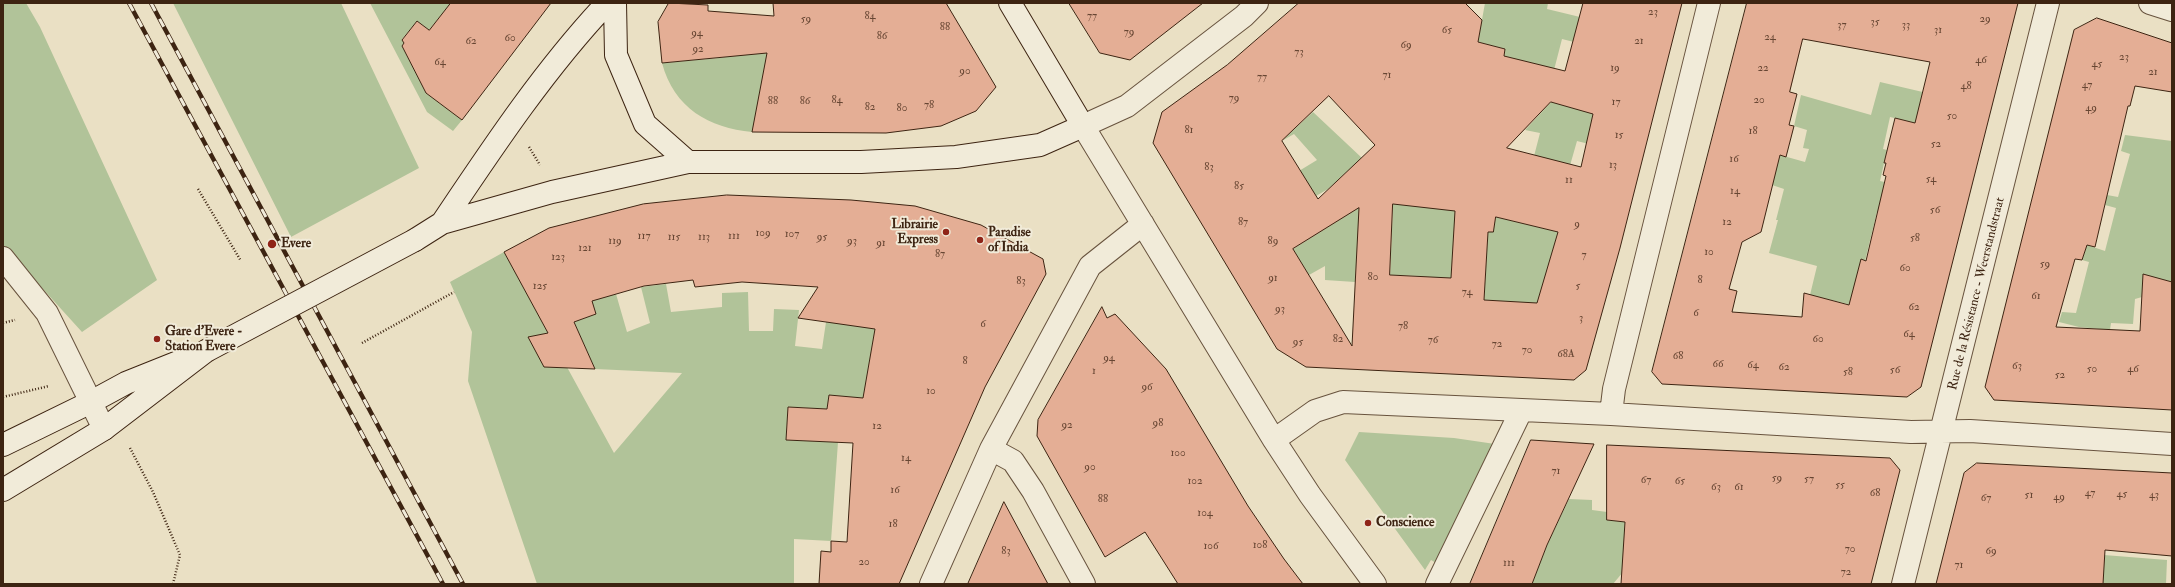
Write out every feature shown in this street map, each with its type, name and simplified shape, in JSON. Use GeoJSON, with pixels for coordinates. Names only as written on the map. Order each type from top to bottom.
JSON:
{"type":"FeatureCollection","features":[{"type":"Feature","properties":{"kind":"street"},"geometry":{"type":"LineString","coordinates":[[442,223],[510,123],[579,32],[606,3]]}},
{"type":"Feature","properties":{"kind":"street"},"geometry":{"type":"LineString","coordinates":[[615,3],[616,55],[645,124],[688,162]]}},
{"type":"Feature","properties":{"kind":"street"},"geometry":{"type":"LineString","coordinates":[[1010,3],[1082,126],[1274,440],[1310,495],[1375,584]]}},
{"type":"Feature","properties":{"kind":"street"},"geometry":{"type":"LineString","coordinates":[[3,445],[91,402],[126,383],[206,351],[415,240],[442,223],[552,192],[688,162],[861,162],[956,157],[1040,145],[1127,106],[1244,16],[1257,3]]}},
{"type":"Feature","properties":{"kind":"street"},"geometry":{"type":"LineString","coordinates":[[1611,414],[1614,389],[1709,3]]}},
{"type":"Feature","properties":{"kind":"street","name":"Rue de la Résistance - Weerstandstraat"},"geometry":{"type":"LineString","coordinates":[[1903,584],[2048,3]]}},
{"type":"Feature","properties":{"kind":"street"},"geometry":{"type":"LineString","coordinates":[[2150,3],[2172,10]]}},
{"type":"Feature","properties":{"kind":"street"},"geometry":{"type":"LineString","coordinates":[[931,584],[991,449],[1090,266],[1143,224]]}},
{"type":"Feature","properties":{"kind":"street"},"geometry":{"type":"LineString","coordinates":[[3,258],[47,313],[104,429]]}},
{"type":"Feature","properties":{"kind":"street"},"geometry":{"type":"LineString","coordinates":[[3,490],[104,429],[206,351]]}},
{"type":"Feature","properties":{"kind":"street"},"geometry":{"type":"LineString","coordinates":[[1274,440],[1315,411],[1343,402],[1611,414],[1911,432],[1970,431],[2172,444]]}},
{"type":"Feature","properties":{"kind":"street"},"geometry":{"type":"LineString","coordinates":[[1437,584],[1521,411]]}},
{"type":"Feature","properties":{"kind":"street"},"geometry":{"type":"LineString","coordinates":[[991,449],[1013,461],[1033,491],[1084,584]]}},
{"type":"Feature","properties":{"kind":"path"},"geometry":{"type":"LineString","coordinates":[[524,140],[543,170]]}},
{"type":"Feature","properties":{"kind":"path"},"geometry":{"type":"LineString","coordinates":[[198,188],[242,261]]}},
{"type":"Feature","properties":{"kind":"path"},"geometry":{"type":"LineString","coordinates":[[362,343],[454,292]]}},
{"type":"Feature","properties":{"kind":"path"},"geometry":{"type":"LineString","coordinates":[[3,397],[49,386]]}},
{"type":"Feature","properties":{"kind":"path"},"geometry":{"type":"LineString","coordinates":[[130,448],[153,492],[180,555],[173,584]]}},
{"type":"Feature","properties":{"kind":"green space"},"geometry":{"type":"Polygon","coordinates":[[[3,3],[26,3],[40,27],[157,280],[82,332],[3,245],[3,3]]]}},
{"type":"Feature","properties":{"kind":"green space"},"geometry":{"type":"Polygon","coordinates":[[[173,3],[341,3],[419,168],[291,237],[173,3]]]}},
{"type":"Feature","properties":{"kind":"green space"},"geometry":{"type":"Polygon","coordinates":[[[370,3],[452,3],[429,30],[417,21],[402,39],[404,43],[402,46],[426,93],[462,120],[453,131],[427,112],[370,3]]]}},
{"type":"Feature","properties":{"kind":"green space"},"geometry":{"type":"Polygon","coordinates":[[[1485,3],[1548,3],[1547,9],[1580,17],[1583,3],[1629,3],[1594,47],[1562,39],[1554,70],[1504,56],[1505,49],[1478,42],[1485,3]]]}},
{"type":"Feature","properties":{"kind":"green space"},"geometry":{"type":"Polygon","coordinates":[[[836,35],[752,132],[721,126],[695,113],[684,104],[675,92],[662,63],[719,58],[836,35]]]}},
{"type":"Feature","properties":{"kind":"green space"},"geometry":{"type":"Polygon","coordinates":[[[1880,82],[1927,93],[1915,123],[1890,117],[1883,149],[1887,150],[1880,181],[1889,183],[1882,213],[1877,212],[1865,261],[1862,259],[1856,306],[1810,295],[1817,266],[1769,253],[1778,220],[1776,220],[1784,189],[1772,185],[1780,155],[1805,162],[1809,149],[1803,148],[1807,130],[1794,126],[1801,95],[1871,115],[1880,82]]]}},
{"type":"Feature","properties":{"kind":"green space"},"geometry":{"type":"Polygon","coordinates":[[[1551,102],[1596,114],[1589,144],[1577,141],[1569,169],[1533,160],[1540,133],[1525,130],[1551,102]]]}},
{"type":"Feature","properties":{"kind":"green space"},"geometry":{"type":"Polygon","coordinates":[[[1313,112],[1362,158],[1328,189],[1292,210],[1276,185],[1317,160],[1294,134],[1280,142],[1313,112]]]}},
{"type":"Feature","properties":{"kind":"green space"},"geometry":{"type":"Polygon","coordinates":[[[2125,135],[2172,141],[2172,282],[2147,276],[2143,279],[2142,297],[2135,299],[2133,324],[2111,323],[2110,330],[2079,327],[2059,322],[2062,312],[2076,313],[2089,262],[2082,260],[2087,245],[2105,251],[2116,208],[2105,205],[2107,195],[2118,197],[2130,154],[2121,151],[2125,135]]]}},
{"type":"Feature","properties":{"kind":"green space"},"geometry":{"type":"Polygon","coordinates":[[[1456,202],[1449,311],[1421,276],[1390,275],[1393,203],[1456,202]]]}},
{"type":"Feature","properties":{"kind":"green space"},"geometry":{"type":"Polygon","coordinates":[[[1360,204],[1355,282],[1325,280],[1325,266],[1309,275],[1293,249],[1360,204]]]}},
{"type":"Feature","properties":{"kind":"green space"},"geometry":{"type":"Polygon","coordinates":[[[1496,217],[1558,232],[1549,263],[1565,306],[1484,300],[1488,232],[1496,217]]]}},
{"type":"Feature","properties":{"kind":"green space"},"geometry":{"type":"Polygon","coordinates":[[[504,252],[614,453],[682,373],[595,369],[574,322],[596,314],[591,300],[616,294],[627,332],[650,323],[641,287],[666,284],[671,312],[722,307],[722,293],[748,292],[749,331],[773,331],[774,309],[799,310],[795,346],[822,349],[826,322],[881,296],[866,382],[886,383],[850,410],[849,397],[830,395],[827,409],[788,407],[786,440],[838,442],[831,541],[794,539],[794,584],[537,584],[468,381],[472,332],[450,282],[504,252]]]}},
{"type":"Feature","properties":{"kind":"green space"},"geometry":{"type":"Polygon","coordinates":[[[1359,432],[1454,438],[1495,444],[1436,563],[1431,560],[1425,570],[1345,460],[1359,432]]]}},
{"type":"Feature","properties":{"kind":"green space"},"geometry":{"type":"Polygon","coordinates":[[[1569,499],[1592,500],[1592,510],[1607,512],[1607,520],[1625,522],[1623,572],[1613,584],[1532,584],[1547,545],[1569,499]]]}},
{"type":"Feature","properties":{"kind":"green space"},"geometry":{"type":"Polygon","coordinates":[[[2104,555],[2167,560],[2166,584],[2069,584],[2104,555]]]}},
{"type":"Feature","properties":{"kind":"building"},"geometry":{"type":"Polygon","coordinates":[[[451,3],[551,3],[462,120],[426,93],[402,46],[404,43],[402,40],[417,21],[429,30],[451,3]]]}},
{"type":"Feature","properties":{"kind":"building"},"geometry":{"type":"Polygon","coordinates":[[[669,3],[708,5],[708,11],[774,16],[773,3],[946,3],[996,87],[976,111],[941,126],[886,133],[752,132],[767,53],[662,63],[658,22],[669,3]]]}},
{"type":"Feature","properties":{"kind":"building"},"geometry":{"type":"Polygon","coordinates":[[[1069,3],[1203,3],[1130,60],[1100,53],[1069,3]]]}},
{"type":"Feature","properties":{"kind":"building"},"geometry":{"type":"Polygon","coordinates":[[[1299,3],[1465,3],[1482,20],[1478,42],[1505,49],[1504,56],[1565,71],[1583,3],[1682,3],[1620,248],[1586,370],[1574,380],[1306,367],[1277,349],[1153,143],[1162,112],[1227,65],[1299,3]],[[1329,96],[1282,141],[1318,199],[1375,145],[1329,96]],[[1551,102],[1507,148],[1581,167],[1593,114],[1551,102]],[[1393,204],[1390,275],[1451,278],[1455,211],[1393,204]],[[1359,208],[1293,249],[1352,346],[1359,208]],[[1496,217],[1493,232],[1488,232],[1484,300],[1537,303],[1558,232],[1496,217]]]}},
{"type":"Feature","properties":{"kind":"building"},"geometry":{"type":"Polygon","coordinates":[[[1747,3],[2018,3],[1921,387],[1907,397],[1662,384],[1652,372],[1747,3]],[[1803,39],[1790,92],[1797,94],[1789,125],[1794,126],[1786,157],[1780,155],[1761,232],[1742,242],[1729,289],[1737,291],[1732,312],[1802,317],[1804,293],[1849,305],[1861,259],[1866,261],[1886,176],[1883,175],[1886,163],[1884,163],[1895,118],[1915,123],[1930,62],[1803,39]]]}},
{"type":"Feature","properties":{"kind":"building"},"geometry":{"type":"Polygon","coordinates":[[[2097,18],[2172,43],[2172,92],[2135,86],[2130,106],[2128,106],[2095,247],[2087,245],[2082,260],[2075,259],[2056,327],[2140,331],[2143,274],[2172,282],[2172,410],[1994,400],[1985,387],[2074,30],[2097,18]]]}},
{"type":"Feature","properties":{"kind":"building"},"geometry":{"type":"Polygon","coordinates":[[[727,195],[851,200],[915,206],[981,225],[1043,259],[1046,274],[985,387],[899,584],[819,584],[821,551],[831,552],[831,541],[847,542],[853,443],[786,440],[788,407],[827,409],[829,395],[863,398],[875,329],[798,318],[818,287],[742,282],[695,287],[693,280],[644,286],[592,301],[596,314],[574,322],[595,369],[544,367],[528,337],[548,333],[504,252],[549,228],[643,204],[727,195]]]}},
{"type":"Feature","properties":{"kind":"building"},"geometry":{"type":"Polygon","coordinates":[[[1102,307],[1107,318],[1115,314],[1166,369],[1248,506],[1303,584],[1178,584],[1145,532],[1105,557],[1037,436],[1038,420],[1102,307]]]}},
{"type":"Feature","properties":{"kind":"building"},"geometry":{"type":"Polygon","coordinates":[[[1531,440],[1594,444],[1547,545],[1532,584],[1470,584],[1531,440]]]}},
{"type":"Feature","properties":{"kind":"building"},"geometry":{"type":"Polygon","coordinates":[[[1607,445],[1890,458],[1900,470],[1871,584],[1621,584],[1625,522],[1607,520],[1607,445]]]}},
{"type":"Feature","properties":{"kind":"building"},"geometry":{"type":"Polygon","coordinates":[[[1977,463],[2172,473],[2172,556],[2105,550],[2103,584],[1936,584],[1964,473],[1977,463]]]}},
{"type":"Feature","properties":{"kind":"building"},"geometry":{"type":"Polygon","coordinates":[[[1004,502],[1048,584],[968,584],[1004,502]]]}},
{"type":"Feature","properties":{"kind":"railway"},"geometry":{"type":"LineString","coordinates":[[129,3],[443,584]]}},
{"type":"Feature","properties":{"kind":"railway"},"geometry":{"type":"LineString","coordinates":[[151,3],[463,584]]}},
{"type":"Feature","properties":{"kind":"place","name":"Librairie Express"},"geometry":{"type":"Point","coordinates":[946,232]}},
{"type":"Feature","properties":{"kind":"place","name":"Paradise of India"},"geometry":{"type":"Point","coordinates":[980,240]}},
{"type":"Feature","properties":{"kind":"place","name":"Evere"},"geometry":{"type":"Point","coordinates":[272,244]}},
{"type":"Feature","properties":{"kind":"place","name":"Gare d'Evere - Station Evere"},"geometry":{"type":"Point","coordinates":[157,339]}},
{"type":"Feature","properties":{"kind":"place","name":"Conscience"},"geometry":{"type":"Point","coordinates":[1368,523]}}]}
